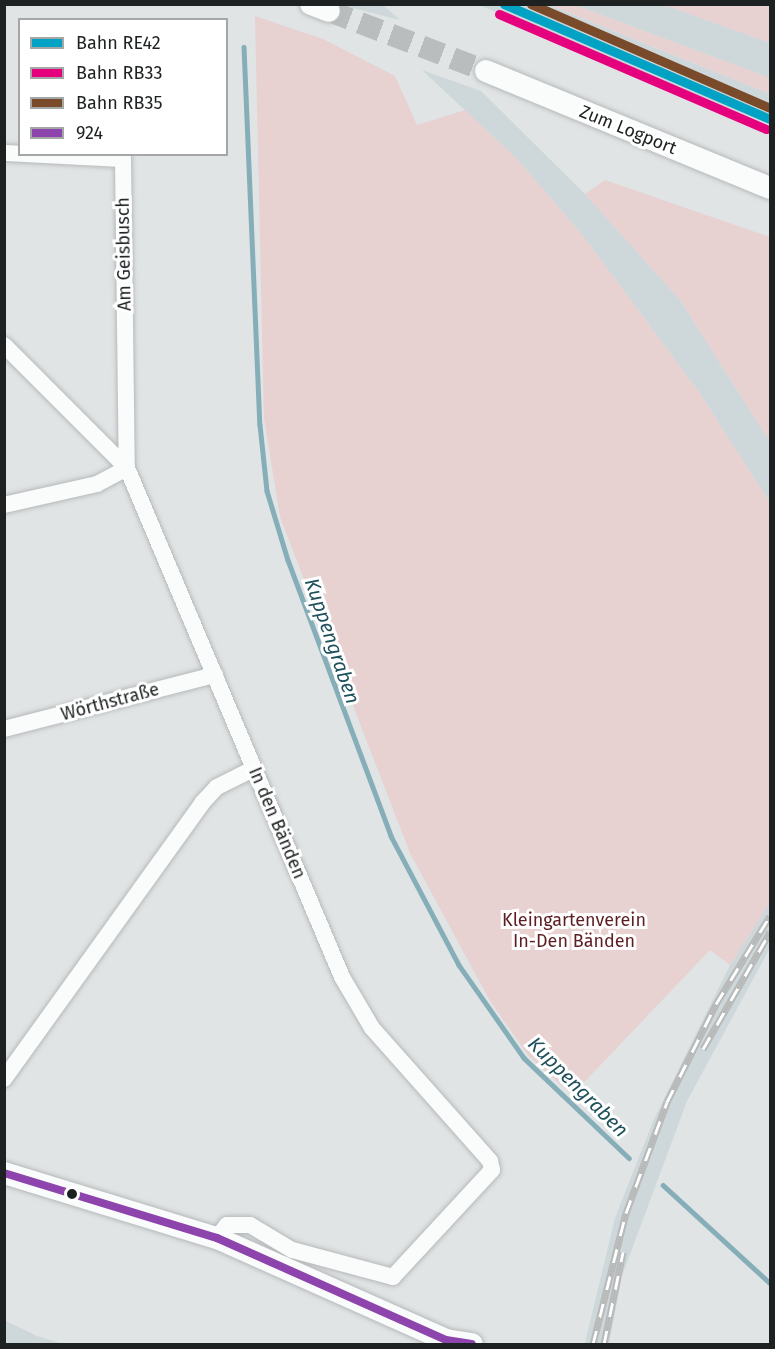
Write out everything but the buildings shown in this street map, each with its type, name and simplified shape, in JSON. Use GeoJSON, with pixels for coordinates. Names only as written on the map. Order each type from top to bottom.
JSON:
{"type":"FeatureCollection","features":[{"type":"Feature","properties":{"kind":"street","name":"Zum Logport"},"geometry":{"type":"LineString","coordinates":[[486,71],[771,188]]}},
{"type":"Feature","properties":{"kind":"street","name":"Am Geisbusch"},"geometry":{"type":"LineString","coordinates":[[64,156],[123,159],[127,468]]}},
{"type":"Feature","properties":{"kind":"street","name":"In den Bänden"},"geometry":{"type":"LineString","coordinates":[[4,345],[127,468],[342,977],[372,1029],[490,1161],[492,1170],[393,1278],[292,1250],[250,1225],[227,1225],[218,1238]]}},
{"type":"Feature","properties":{"kind":"street"},"geometry":{"type":"LineString","coordinates":[[4,505],[97,484],[127,468]]}},
{"type":"Feature","properties":{"kind":"street","name":"Wörthstraße"},"geometry":{"type":"LineString","coordinates":[[4,729],[215,675]]}},
{"type":"Feature","properties":{"kind":"street"},"geometry":{"type":"LineString","coordinates":[[4,1079],[202,803],[217,787],[253,769]]}},
{"type":"Feature","properties":{"kind":"street"},"geometry":{"type":"LineString","coordinates":[[4,1173],[218,1238],[446,1340],[472,1344]]}},
{"type":"Feature","properties":{"kind":"shaded area"},"geometry":{"type":"Polygon","coordinates":[[[341,5],[383,5],[400,20],[341,5]]]}},
{"type":"Feature","properties":{"kind":"shaded area"},"geometry":{"type":"Polygon","coordinates":[[[479,5],[549,5],[770,94],[770,125],[479,5]]]}},
{"type":"Feature","properties":{"kind":"shaded area"},"geometry":{"type":"Polygon","coordinates":[[[575,5],[665,5],[770,43],[770,78],[575,5]]]}},
{"type":"Feature","properties":{"kind":"shaded area"},"geometry":{"type":"Polygon","coordinates":[[[422,70],[481,91],[585,194],[680,300],[770,442],[770,503],[699,392],[584,237],[517,159],[422,70]]]}},
{"type":"Feature","properties":{"kind":"shaded area"},"geometry":{"type":"Polygon","coordinates":[[[770,902],[770,948],[687,1101],[622,1276],[609,1344],[585,1343],[615,1218],[654,1119],[730,965],[770,902]]]}},
{"type":"Feature","properties":{"kind":"shaded area"},"geometry":{"type":"Polygon","coordinates":[[[4,1320],[37,1336],[63,1344],[5,1344],[4,1320]]]}},
{"type":"Feature","properties":{"kind":"green space"},"geometry":{"type":"Polygon","coordinates":[[[550,5],[575,5],[770,78],[770,94],[550,5]]]}},
{"type":"Feature","properties":{"kind":"green space"},"geometry":{"type":"Polygon","coordinates":[[[665,5],[770,5],[770,43],[665,5]]]}},
{"type":"Feature","properties":{"kind":"green space","name":"Kleingartenverein In-Den Bänden"},"geometry":{"type":"Polygon","coordinates":[[[255,16],[323,39],[395,76],[417,125],[465,110],[517,159],[584,237],[699,392],[770,503],[770,902],[730,965],[710,950],[572,1095],[528,1055],[490,1001],[410,853],[280,517],[264,418],[255,16]]]}},
{"type":"Feature","properties":{"kind":"green space"},"geometry":{"type":"Polygon","coordinates":[[[605,180],[770,237],[770,442],[680,300],[585,194],[605,180]]]}},
{"type":"Feature","properties":{"kind":"waterway","name":"Kuppengraben"},"geometry":{"type":"LineString","coordinates":[[244,47],[260,425],[267,491],[288,560],[391,836],[459,965],[524,1058],[629,1158]]}},
{"type":"Feature","properties":{"kind":"waterway","name":"Kuppengraben"},"geometry":{"type":"LineString","coordinates":[[663,1185],[770,1283]]}},
{"type":"Feature","properties":{"kind":"tunnel"},"geometry":{"type":"LineString","coordinates":[[329,11],[486,71]]}},
{"type":"Feature","properties":{"kind":"railway"},"geometry":{"type":"LineString","coordinates":[[593,1344],[626,1213],[667,1102],[716,1004],[770,916]]}},
{"type":"Feature","properties":{"kind":"railway"},"geometry":{"type":"LineString","coordinates":[[703,1049],[770,932]]}},
{"type":"Feature","properties":{"kind":"railway"},"geometry":{"type":"LineString","coordinates":[[604,1344],[623,1252]]}},
{"type":"Feature","properties":{"kind":"rail line","name":"RE42"},"geometry":{"type":"LineString","coordinates":[[504,4],[770,119]]}},
{"type":"Feature","properties":{"kind":"rail line","name":"RB35"},"geometry":{"type":"LineString","coordinates":[[531,4],[770,108]]}},
{"type":"Feature","properties":{"kind":"rail line","name":"RB33"},"geometry":{"type":"LineString","coordinates":[[499,14],[766,129]]}},
{"type":"Feature","properties":{"kind":"transit line","name":"924"},"geometry":{"type":"LineString","coordinates":[[4,1173],[217,1238],[446,1340],[472,1344]]}}]}
